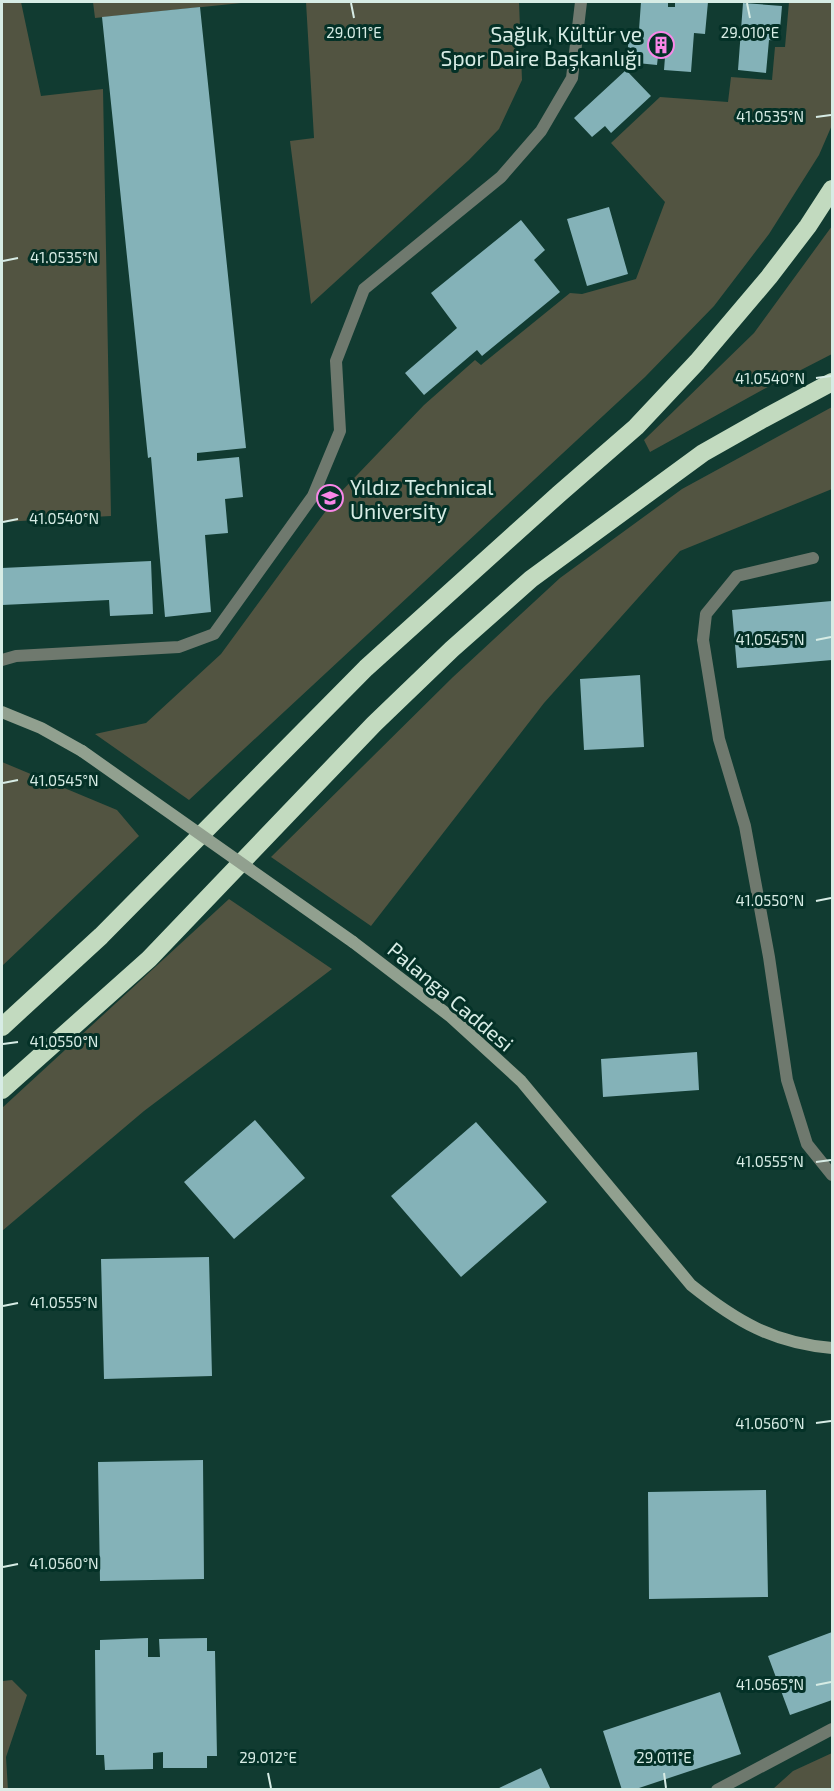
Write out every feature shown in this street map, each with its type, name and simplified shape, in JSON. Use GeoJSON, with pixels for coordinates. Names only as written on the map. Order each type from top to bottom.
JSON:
{"type":"FeatureCollection","features":[{"type":"Feature","properties":{"kind":"highway"},"geometry":{"type":"LineString","coordinates":[[2,1027],[101,936],[366,668],[636,427],[697,362],[769,277],[808,226],[832,189]]}},
{"type":"Feature","properties":{"kind":"highway"},"geometry":{"type":"LineString","coordinates":[[2,1090],[149,958],[374,724],[531,579],[703,453],[832,382]]}},
{"type":"Feature","properties":{"kind":"main road","name":"Palanga Caddesi"},"geometry":{"type":"LineString","coordinates":[[2,712],[41,728],[82,751],[353,942],[451,1017],[521,1081],[691,1285],[722,1310],[774,1337],[809,1346],[832,1347]]}},
{"type":"Feature","properties":{"kind":"street"},"geometry":{"type":"LineString","coordinates":[[2,660],[16,656],[180,647],[214,634],[313,496],[340,431],[336,361],[364,289],[501,177],[541,131],[572,78],[581,2]]}},
{"type":"Feature","properties":{"kind":"street"},"geometry":{"type":"LineString","coordinates":[[813,558],[737,576],[706,614],[703,640],[718,739],[745,826],[769,957],[787,1080],[807,1144],[832,1175]]}},
{"type":"Feature","properties":{"kind":"street"},"geometry":{"type":"LineString","coordinates":[[717,1790],[832,1729]]}},
{"type":"Feature","properties":{"kind":"green space"},"geometry":{"type":"Polygon","coordinates":[[[2,2],[21,2],[41,96],[103,89],[111,516],[2,522],[2,2]]]}},
{"type":"Feature","properties":{"kind":"green space"},"geometry":{"type":"Polygon","coordinates":[[[93,2],[251,2],[95,18],[93,2]]]}},
{"type":"Feature","properties":{"kind":"green space"},"geometry":{"type":"Polygon","coordinates":[[[306,2],[519,2],[522,80],[499,129],[469,160],[311,304],[290,141],[314,138],[306,2]]]}},
{"type":"Feature","properties":{"kind":"green space"},"geometry":{"type":"Polygon","coordinates":[[[789,2],[832,2],[832,125],[819,155],[769,234],[714,306],[645,377],[189,800],[95,734],[146,723],[221,654],[336,497],[424,405],[475,360],[481,365],[570,293],[582,294],[636,279],[665,202],[611,143],[660,97],[728,102],[731,77],[772,80],[775,47],[785,47],[789,2]]]}},
{"type":"Feature","properties":{"kind":"green space"},"geometry":{"type":"Polygon","coordinates":[[[832,226],[832,354],[650,452],[644,440],[754,333],[832,226]]]}},
{"type":"Feature","properties":{"kind":"green space"},"geometry":{"type":"Polygon","coordinates":[[[832,407],[832,489],[680,551],[544,703],[371,926],[271,857],[453,677],[560,578],[682,489],[832,407]]]}},
{"type":"Feature","properties":{"kind":"green space"},"geometry":{"type":"Polygon","coordinates":[[[2,762],[117,810],[139,836],[2,966],[2,762]]]}},
{"type":"Feature","properties":{"kind":"green space"},"geometry":{"type":"Polygon","coordinates":[[[229,899],[332,969],[144,1111],[2,1231],[2,1108],[229,899]]]}},
{"type":"Feature","properties":{"kind":"green space"},"geometry":{"type":"Polygon","coordinates":[[[2,1646],[3,1681],[12,1680],[27,1695],[6,1757],[8,1790],[2,1789],[2,1646]]]}},
{"type":"Feature","properties":{"kind":"green space"},"geometry":{"type":"Polygon","coordinates":[[[832,1753],[832,1789],[773,1789],[793,1771],[832,1753]]]}},
{"type":"Feature","properties":{"kind":"building","name":"Sağlık, Kültür ve Spor Daire Başkanlığı"},"geometry":{"type":"Polygon","coordinates":[[[641,2],[668,2],[668,7],[675,7],[675,2],[708,2],[705,34],[694,33],[691,72],[664,70],[665,57],[658,56],[657,65],[627,62],[629,30],[639,30],[641,2]]]}},
{"type":"Feature","properties":{"kind":"building"},"geometry":{"type":"Polygon","coordinates":[[[743,3],[782,6],[779,41],[769,40],[766,73],[738,70],[743,3]]]}},
{"type":"Feature","properties":{"kind":"building"},"geometry":{"type":"Polygon","coordinates":[[[200,7],[246,448],[197,453],[197,461],[239,457],[243,497],[225,499],[228,533],[205,535],[211,612],[165,617],[151,457],[148,458],[102,17],[200,7]]]}},
{"type":"Feature","properties":{"kind":"building"},"geometry":{"type":"Polygon","coordinates":[[[626,70],[651,96],[611,133],[605,126],[592,137],[574,118],[626,70]]]}},
{"type":"Feature","properties":{"kind":"building"},"geometry":{"type":"Polygon","coordinates":[[[609,207],[628,274],[587,286],[567,219],[609,207]]]}},
{"type":"Feature","properties":{"kind":"building"},"geometry":{"type":"Polygon","coordinates":[[[521,220],[545,250],[534,260],[560,292],[482,356],[477,350],[424,395],[405,373],[457,328],[431,293],[521,220]]]}},
{"type":"Feature","properties":{"kind":"building"},"geometry":{"type":"Polygon","coordinates":[[[151,561],[153,614],[110,616],[109,600],[2,605],[2,568],[151,561]]]}},
{"type":"Feature","properties":{"kind":"building"},"geometry":{"type":"Polygon","coordinates":[[[832,601],[832,660],[737,668],[732,610],[832,601]]]}},
{"type":"Feature","properties":{"kind":"building"},"geometry":{"type":"Polygon","coordinates":[[[640,675],[644,747],[584,750],[580,679],[640,675]]]}},
{"type":"Feature","properties":{"kind":"building"},"geometry":{"type":"Polygon","coordinates":[[[697,1052],[699,1090],[603,1097],[601,1059],[697,1052]]]}},
{"type":"Feature","properties":{"kind":"building"},"geometry":{"type":"Polygon","coordinates":[[[255,1120],[305,1178],[234,1239],[184,1182],[255,1120]]]}},
{"type":"Feature","properties":{"kind":"building"},"geometry":{"type":"Polygon","coordinates":[[[476,1122],[547,1202],[461,1277],[391,1196],[476,1122]]]}},
{"type":"Feature","properties":{"kind":"building"},"geometry":{"type":"Polygon","coordinates":[[[209,1257],[212,1376],[104,1379],[101,1259],[209,1257]]]}},
{"type":"Feature","properties":{"kind":"building"},"geometry":{"type":"Polygon","coordinates":[[[203,1460],[204,1579],[100,1581],[98,1462],[203,1460]]]}},
{"type":"Feature","properties":{"kind":"building"},"geometry":{"type":"Polygon","coordinates":[[[766,1490],[768,1597],[649,1599],[648,1492],[766,1490]]]}},
{"type":"Feature","properties":{"kind":"building"},"geometry":{"type":"Polygon","coordinates":[[[832,1632],[832,1700],[790,1715],[768,1656],[832,1632]]]}},
{"type":"Feature","properties":{"kind":"building"},"geometry":{"type":"Polygon","coordinates":[[[148,1638],[148,1657],[160,1657],[159,1639],[207,1638],[207,1651],[215,1651],[217,1756],[207,1756],[207,1768],[163,1768],[163,1752],[153,1753],[153,1769],[105,1770],[104,1755],[96,1755],[95,1650],[100,1650],[100,1640],[148,1638]]]}},
{"type":"Feature","properties":{"kind":"building"},"geometry":{"type":"Polygon","coordinates":[[[720,1692],[741,1754],[633,1790],[622,1790],[603,1731],[720,1692]]]}},
{"type":"Feature","properties":{"kind":"building"},"geometry":{"type":"Polygon","coordinates":[[[541,1768],[551,1790],[495,1790],[541,1768]]]}},
{"type":"Feature","properties":{"kind":"place","name":"Sağlık, Kültür ve Spor Daire Başkanlığı"},"geometry":{"type":"Point","coordinates":[661,45]}},
{"type":"Feature","properties":{"kind":"place","name":"Yıldız Technical University"},"geometry":{"type":"Point","coordinates":[330,498]}}]}
